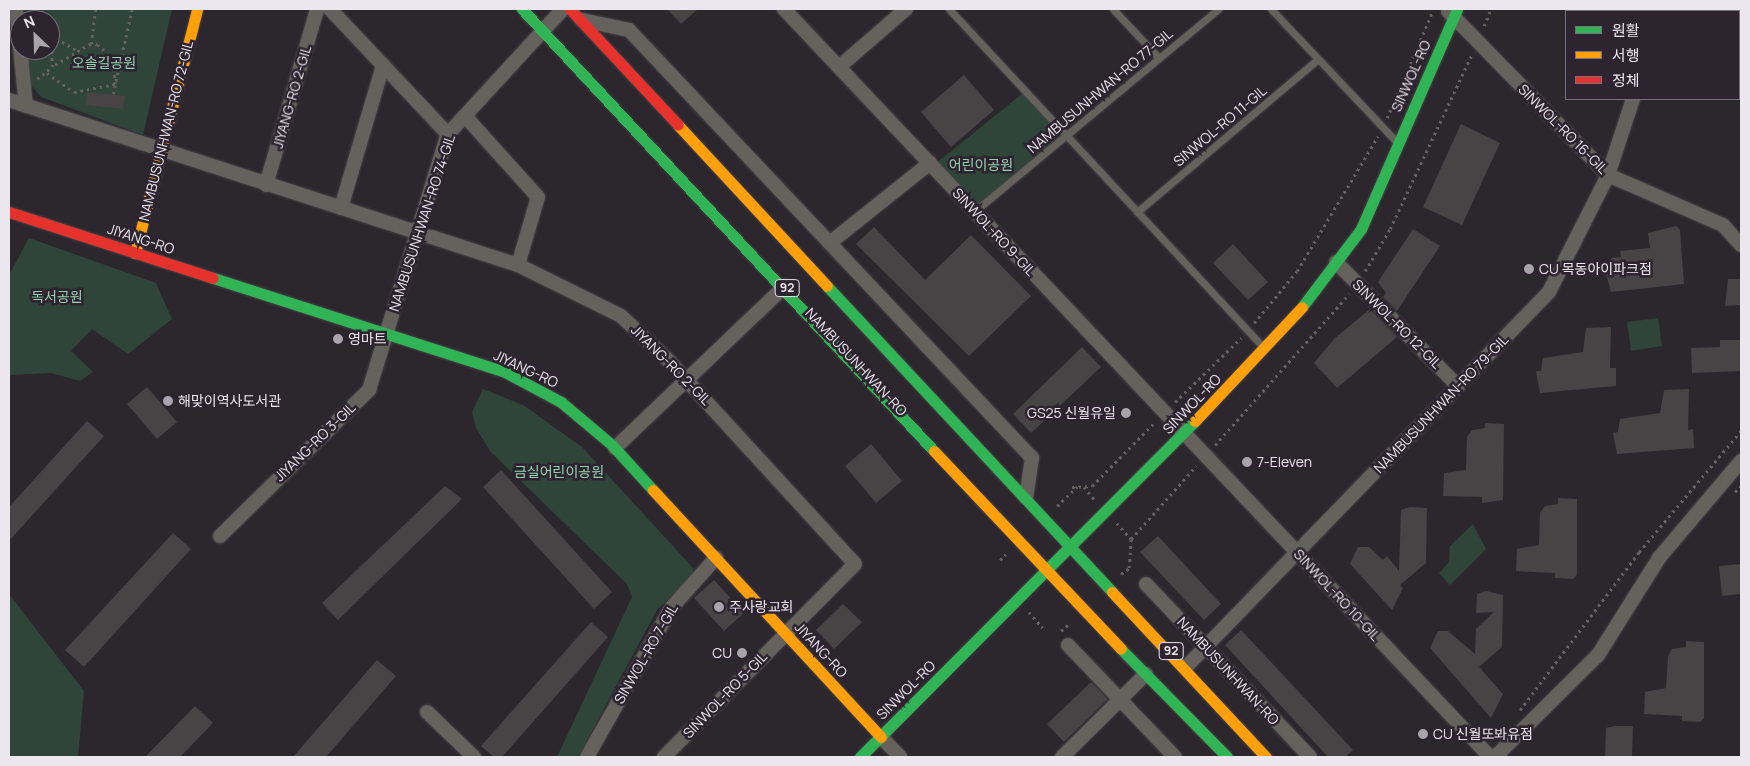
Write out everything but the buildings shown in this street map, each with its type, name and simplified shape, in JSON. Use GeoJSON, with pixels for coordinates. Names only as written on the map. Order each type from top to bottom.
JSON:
{"type":"FeatureCollection","features":[{"type":"Feature","properties":{"kind":"main road","name":"NAMBUSUNHWAN-RO 72-GIL"},"geometry":{"type":"LineString","coordinates":[[135,253],[163,150],[197,9]]}},
{"type":"Feature","properties":{"kind":"main road","name":"NAMBUSUNHWAN-RO"},"geometry":{"type":"LineString","coordinates":[[522,9],[785,286],[1048,572],[1227,757]]}},
{"type":"Feature","properties":{"kind":"main road","name":"NAMBUSUNHWAN-RO"},"geometry":{"type":"LineString","coordinates":[[570,9],[1072,548],[1186,667],[1266,757]]}},
{"type":"Feature","properties":{"kind":"main road","name":"SINWOL-RO"},"geometry":{"type":"LineString","coordinates":[[860,757],[1072,548],[1265,350],[1336,262],[1361,229],[1452,11]]}},
{"type":"Feature","properties":{"kind":"main road","name":"JIYANG-RO"},"geometry":{"type":"LineString","coordinates":[[9,212],[502,372],[561,402],[615,448],[881,737]]}},
{"type":"Feature","properties":{"kind":"main road","name":"NAMBUSUNHWAN-RO"},"geometry":{"type":"LineString","coordinates":[[1146,674],[1210,757]]}},
{"type":"Feature","properties":{"kind":"street","name":"JIYANG-RO 2-GIL"},"geometry":{"type":"LineString","coordinates":[[266,185],[317,9]]}},
{"type":"Feature","properties":{"kind":"street"},"geometry":{"type":"LineString","coordinates":[[330,9],[448,134]]}},
{"type":"Feature","properties":{"kind":"street","name":"NAMBUSUNHWAN-RO 74-GIL"},"geometry":{"type":"LineString","coordinates":[[386,334],[419,233],[448,134],[563,9]]}},
{"type":"Feature","properties":{"kind":"street","name":"SINWOL-RO 9-GIL"},"geometry":{"type":"LineString","coordinates":[[784,9],[1184,433]]}},
{"type":"Feature","properties":{"kind":"street"},"geometry":{"type":"LineString","coordinates":[[839,67],[906,9]]}},
{"type":"Feature","properties":{"kind":"street","name":"SINWOL-RO 16-GIL"},"geometry":{"type":"LineString","coordinates":[[1452,11],[1608,175],[1723,225],[1741,245]]}},
{"type":"Feature","properties":{"kind":"street"},"geometry":{"type":"LineString","coordinates":[[580,20],[629,30],[831,242],[1032,458],[1026,498]]}},
{"type":"Feature","properties":{"kind":"street"},"geometry":{"type":"LineString","coordinates":[[20,60],[26,105]]}},
{"type":"Feature","properties":{"kind":"street"},"geometry":{"type":"LineString","coordinates":[[341,208],[383,65]]}},
{"type":"Feature","properties":{"kind":"street","name":"JIYANG-RO 2-GIL"},"geometry":{"type":"LineString","coordinates":[[9,100],[266,185],[518,265],[621,316],[686,379],[856,564],[786,634]]}},
{"type":"Feature","properties":{"kind":"street","name":"NAMBUSUNHWAN-RO 79-GIL"},"geometry":{"type":"LineString","coordinates":[[1186,667],[1298,554],[1550,292],[1608,175],[1633,100]]}},
{"type":"Feature","properties":{"kind":"street","name":"NAMBUSUNHWAN-RO 74-GIL"},"geometry":{"type":"LineString","coordinates":[[465,116],[538,198],[518,265]]}},
{"type":"Feature","properties":{"kind":"street"},"geometry":{"type":"LineString","coordinates":[[831,242],[930,163]]}},
{"type":"Feature","properties":{"kind":"street","name":"SINWOL-RO 12-GIL"},"geometry":{"type":"LineString","coordinates":[[1336,262],[1458,386]]}},
{"type":"Feature","properties":{"kind":"street"},"geometry":{"type":"LineString","coordinates":[[615,448],[785,286]]}},
{"type":"Feature","properties":{"kind":"street","name":"JIYANG-RO 3-GIL"},"geometry":{"type":"LineString","coordinates":[[220,536],[369,390],[386,334]]}},
{"type":"Feature","properties":{"kind":"street","name":"SINWOL-RO 10-GIL"},"geometry":{"type":"LineString","coordinates":[[1184,433],[1490,757]]}},
{"type":"Feature","properties":{"kind":"street"},"geometry":{"type":"LineString","coordinates":[[1495,757],[1598,655],[1659,558],[1741,461]]}},
{"type":"Feature","properties":{"kind":"street","name":"SINWOL-RO 7-GIL"},"geometry":{"type":"LineString","coordinates":[[587,757],[672,607],[716,558]]}},
{"type":"Feature","properties":{"kind":"street","name":"NAMBUSUNHWAN-RO"},"geometry":{"type":"LineString","coordinates":[[1146,584],[1310,757]]}},
{"type":"Feature","properties":{"kind":"street","name":"SINWOL-RO 5-GIL"},"geometry":{"type":"LineString","coordinates":[[664,757],[786,634]]}},
{"type":"Feature","properties":{"kind":"street"},"geometry":{"type":"LineString","coordinates":[[1068,645],[1175,757]]}},
{"type":"Feature","properties":{"kind":"street"},"geometry":{"type":"LineString","coordinates":[[1062,757],[1146,674]]}},
{"type":"Feature","properties":{"kind":"street"},"geometry":{"type":"LineString","coordinates":[[427,712],[474,757]]}},
{"type":"Feature","properties":{"kind":"street"},"geometry":{"type":"LineString","coordinates":[[881,737],[900,757]]}},
{"type":"Feature","properties":{"kind":"lane"},"geometry":{"type":"LineString","coordinates":[[948,9],[1265,350]]}},
{"type":"Feature","properties":{"kind":"lane"},"geometry":{"type":"LineString","coordinates":[[1113,9],[1159,58]]}},
{"type":"Feature","properties":{"kind":"lane","name":"NAMBUSUNHWAN-RO 77-GIL"},"geometry":{"type":"LineString","coordinates":[[975,211],[1218,9]]}},
{"type":"Feature","properties":{"kind":"lane"},"geometry":{"type":"LineString","coordinates":[[1271,9],[1398,144]]}},
{"type":"Feature","properties":{"kind":"lane","name":"SINWOL-RO 11-GIL"},"geometry":{"type":"LineString","coordinates":[[1137,212],[1318,59]]}},
{"type":"Feature","properties":{"kind":"path"},"geometry":{"type":"LineString","coordinates":[[91,44],[95,9]]}},
{"type":"Feature","properties":{"kind":"path"},"geometry":{"type":"LineString","coordinates":[[113,94],[132,9]]}},
{"type":"Feature","properties":{"kind":"path"},"geometry":{"type":"LineString","coordinates":[[1072,487],[1092,486],[1164,412],[1248,331],[1297,271],[1383,127],[1434,9]]}},
{"type":"Feature","properties":{"kind":"path"},"geometry":{"type":"LineString","coordinates":[[60,40],[78,51]]}},
{"type":"Feature","properties":{"kind":"path"},"geometry":{"type":"LineString","coordinates":[[23,82],[48,74],[52,67],[91,44],[108,50],[115,84]]}},
{"type":"Feature","properties":{"kind":"path"},"geometry":{"type":"LineString","coordinates":[[52,60],[52,67]]}},
{"type":"Feature","properties":{"kind":"path"},"geometry":{"type":"LineString","coordinates":[[48,74],[74,92],[115,84]]}},
{"type":"Feature","properties":{"kind":"path"},"geometry":{"type":"LineString","coordinates":[[1518,713],[1638,552],[1741,431]]}},
{"type":"Feature","properties":{"kind":"green space","name":"오솔길공원"},"geometry":{"type":"Polygon","coordinates":[[[172,9],[143,135],[41,97],[30,84],[28,60],[60,60],[60,10],[24,10],[172,9]]]}},
{"type":"Feature","properties":{"kind":"green space","name":"어린이공원"},"geometry":{"type":"Polygon","coordinates":[[[1023,93],[1064,136],[974,210],[934,165],[1023,93]]]}},
{"type":"Feature","properties":{"kind":"green space","name":"독서공원"},"geometry":{"type":"Polygon","coordinates":[[[29,238],[156,283],[172,319],[128,354],[92,329],[71,351],[93,372],[80,381],[51,373],[9,375],[9,275],[29,238]]]}},
{"type":"Feature","properties":{"kind":"green space"},"geometry":{"type":"Polygon","coordinates":[[[1658,318],[1662,346],[1631,351],[1627,322],[1658,318]]]}},
{"type":"Feature","properties":{"kind":"green space","name":"금실어린이공원"},"geometry":{"type":"Polygon","coordinates":[[[483,389],[523,405],[582,447],[694,569],[691,578],[657,610],[578,757],[557,757],[632,597],[627,584],[490,451],[476,428],[472,412],[483,389]]]}},
{"type":"Feature","properties":{"kind":"green space"},"geometry":{"type":"Polygon","coordinates":[[[1473,524],[1486,549],[1450,585],[1439,573],[1449,562],[1450,546],[1473,524]]]}},
{"type":"Feature","properties":{"kind":"green space"},"geometry":{"type":"Polygon","coordinates":[[[9,594],[84,691],[78,757],[9,757],[9,594]]]}},
{"type":"Feature","properties":{"kind":"traffic: fast"},"geometry":{"type":"LineString","coordinates":[[522,9],[934,451]]}},
{"type":"Feature","properties":{"kind":"traffic: fast"},"geometry":{"type":"LineString","coordinates":[[1302,307],[1361,229],[1457,9]]}},
{"type":"Feature","properties":{"kind":"traffic: fast"},"geometry":{"type":"LineString","coordinates":[[213,278],[503,371],[561,402],[612,445],[653,490]]}},
{"type":"Feature","properties":{"kind":"traffic: fast"},"geometry":{"type":"LineString","coordinates":[[827,286],[1112,592]]}},
{"type":"Feature","properties":{"kind":"traffic: fast"},"geometry":{"type":"LineString","coordinates":[[860,757],[1195,421]]}},
{"type":"Feature","properties":{"kind":"traffic: fast"},"geometry":{"type":"LineString","coordinates":[[1121,649],[1227,757]]}},
{"type":"Feature","properties":{"kind":"traffic: slow"},"geometry":{"type":"LineString","coordinates":[[135,253],[197,9]]}},
{"type":"Feature","properties":{"kind":"traffic: slow"},"geometry":{"type":"LineString","coordinates":[[678,125],[827,286]]}},
{"type":"Feature","properties":{"kind":"traffic: slow"},"geometry":{"type":"LineString","coordinates":[[1195,421],[1302,307]]}},
{"type":"Feature","properties":{"kind":"traffic: slow"},"geometry":{"type":"LineString","coordinates":[[934,451],[1121,649]]}},
{"type":"Feature","properties":{"kind":"traffic: slow"},"geometry":{"type":"LineString","coordinates":[[653,490],[881,737]]}},
{"type":"Feature","properties":{"kind":"traffic: slow"},"geometry":{"type":"LineString","coordinates":[[1112,592],[1266,757]]}},
{"type":"Feature","properties":{"kind":"traffic: jam"},"geometry":{"type":"LineString","coordinates":[[570,9],[678,125]]}},
{"type":"Feature","properties":{"kind":"traffic: jam"},"geometry":{"type":"LineString","coordinates":[[9,212],[213,278]]}},
{"type":"Feature","properties":{"kind":"place","name":"CU 목동아이파크점"},"geometry":{"type":"Point","coordinates":[1529,269]}},
{"type":"Feature","properties":{"kind":"place","name":"영마트"},"geometry":{"type":"Point","coordinates":[338,339]}},
{"type":"Feature","properties":{"kind":"place","name":"해맞이역사도서관"},"geometry":{"type":"Point","coordinates":[168,401]}},
{"type":"Feature","properties":{"kind":"place","name":"GS25 신월유일"},"geometry":{"type":"Point","coordinates":[1126,413]}},
{"type":"Feature","properties":{"kind":"place","name":"7-Eleven"},"geometry":{"type":"Point","coordinates":[1247,462]}},
{"type":"Feature","properties":{"kind":"place","name":"주사랑교회"},"geometry":{"type":"Point","coordinates":[719,607]}},
{"type":"Feature","properties":{"kind":"place","name":"CU"},"geometry":{"type":"Point","coordinates":[742,653]}},
{"type":"Feature","properties":{"kind":"place","name":"CU 신월또봐유점"},"geometry":{"type":"Point","coordinates":[1423,734]}}]}
